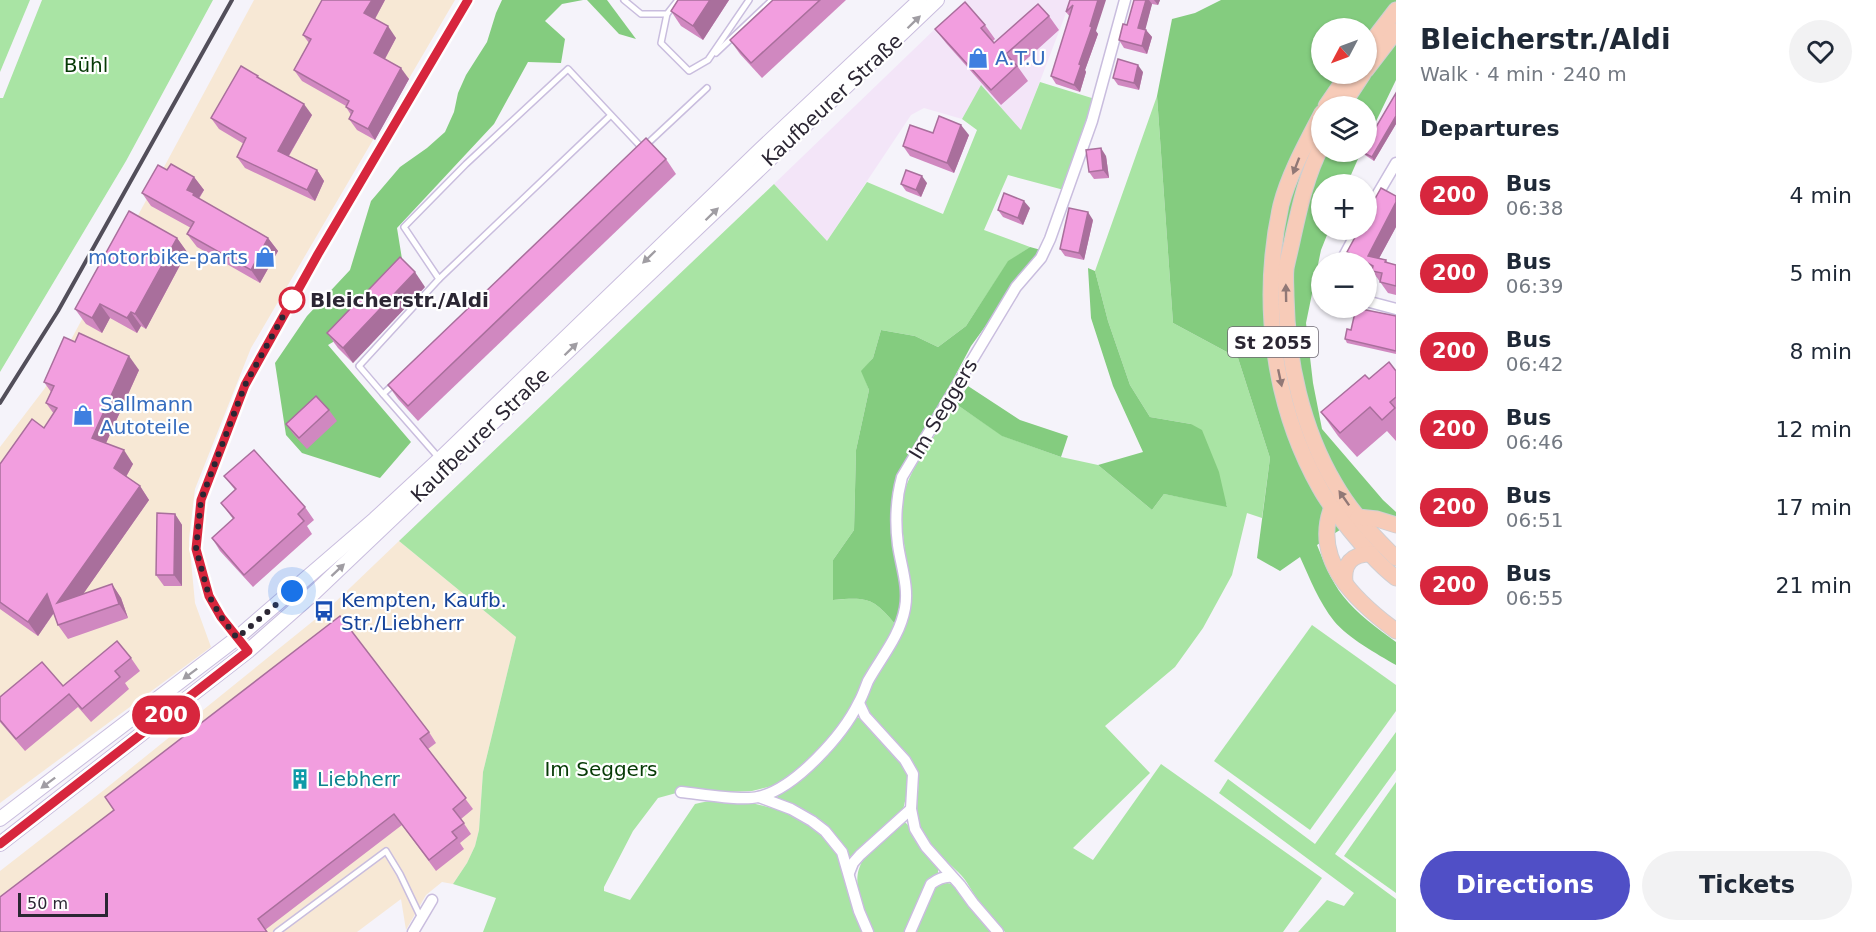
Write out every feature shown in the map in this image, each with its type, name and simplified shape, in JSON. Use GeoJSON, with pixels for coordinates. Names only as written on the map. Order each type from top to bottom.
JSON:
{"type":"FeatureCollection","features":[{"type":"Feature","properties":{"kind":"main road","name":"Kaufbeurer Straße"},"geometry":{"type":"LineString","coordinates":[[0,819],[237,638],[375,519],[743,166],[920,0]]}},
{"type":"Feature","properties":{"kind":"main road","name":"Kaufbeurer Straße"},"geometry":{"type":"LineString","coordinates":[[0,844],[248,651],[315,592],[937,0]]}},
{"type":"Feature","properties":{"kind":"main road"},"geometry":{"type":"LineString","coordinates":[[1377,35],[1396,10]]}},
{"type":"Feature","properties":{"kind":"main road"},"geometry":{"type":"LineString","coordinates":[[1377,56],[1396,31]]}},
{"type":"Feature","properties":{"kind":"main road","name":"St 2055"},"geometry":{"type":"LineString","coordinates":[[1311,134],[1300,155],[1282,204],[1271,273],[1273,348],[1281,387],[1296,437],[1320,488],[1332,507],[1371,554],[1396,578]]}},
{"type":"Feature","properties":{"kind":"main road","name":"St 2055"},"geometry":{"type":"LineString","coordinates":[[1313,162],[1300,205],[1286,269],[1287,322],[1297,387],[1321,458],[1334,483],[1358,518],[1396,558]]}},
{"type":"Feature","properties":{"kind":"main road"},"geometry":{"type":"LineString","coordinates":[[1332,507],[1327,521],[1326,544],[1333,563],[1362,604],[1396,632]]}},
{"type":"Feature","properties":{"kind":"main road"},"geometry":{"type":"LineString","coordinates":[[1358,518],[1377,519],[1396,525]]}},
{"type":"Feature","properties":{"kind":"main road"},"geometry":{"type":"LineString","coordinates":[[1345,583],[1344,573],[1350,561],[1362,554],[1371,554]]}},
{"type":"Feature","properties":{"kind":"street"},"geometry":{"type":"LineString","coordinates":[[248,651],[221,617],[209,596],[196,549],[201,500],[245,385],[318,254],[468,0]]}},
{"type":"Feature","properties":{"kind":"street","name":"Im Seggers"},"geometry":{"type":"LineString","coordinates":[[759,797],[795,777],[822,755],[859,703],[868,682],[898,633],[905,608],[906,590],[898,542],[897,499],[902,477],[1016,287],[1041,258],[1092,122],[1125,0]]}},
{"type":"Feature","properties":{"kind":"street"},"geometry":{"type":"LineString","coordinates":[[1377,195],[1396,163]]}},
{"type":"Feature","properties":{"kind":"street"},"geometry":{"type":"LineString","coordinates":[[1377,304],[1396,309]]}},
{"type":"Feature","properties":{"kind":"street"},"geometry":{"type":"LineString","coordinates":[[859,703],[865,716],[898,752],[913,774],[911,809],[915,830],[926,847],[998,932]]}},
{"type":"Feature","properties":{"kind":"street"},"geometry":{"type":"LineString","coordinates":[[681,792],[715,796],[759,797],[791,809],[819,826],[842,852],[859,911],[868,932]]}},
{"type":"Feature","properties":{"kind":"street"},"geometry":{"type":"LineString","coordinates":[[849,873],[853,863],[860,855],[911,809]]}},
{"type":"Feature","properties":{"kind":"street"},"geometry":{"type":"LineString","coordinates":[[910,932],[931,884],[938,879],[952,877]]}},
{"type":"Feature","properties":{"kind":"street"},"geometry":{"type":"LineString","coordinates":[[413,932],[432,900]]}},
{"type":"Feature","properties":{"kind":"lane"},"geometry":{"type":"LineString","coordinates":[[624,0],[641,14],[668,14]]}},
{"type":"Feature","properties":{"kind":"lane"},"geometry":{"type":"LineString","coordinates":[[678,0],[668,14],[660,43],[689,71],[708,60],[772,0]]}},
{"type":"Feature","properties":{"kind":"lane"},"geometry":{"type":"LineString","coordinates":[[708,60],[749,0]]}},
{"type":"Feature","properties":{"kind":"lane"},"geometry":{"type":"LineString","coordinates":[[439,279],[404,227],[466,164],[568,69],[642,148]]}},
{"type":"Feature","properties":{"kind":"lane"},"geometry":{"type":"LineString","coordinates":[[633,157],[707,88]]}},
{"type":"Feature","properties":{"kind":"lane"},"geometry":{"type":"LineString","coordinates":[[440,459],[359,366],[439,279],[611,115]]}},
{"type":"Feature","properties":{"kind":"lane"},"geometry":{"type":"LineString","coordinates":[[383,394],[400,378]]}},
{"type":"Feature","properties":{"kind":"lane"},"geometry":{"type":"LineString","coordinates":[[277,932],[386,851],[400,874],[421,919]]}},
{"type":"Feature","properties":{"kind":"shaded area"},"geometry":{"type":"Polygon","coordinates":[[[254,0],[455,0],[251,348],[195,489],[189,539],[195,603],[211,647],[0,803],[0,447],[45,388],[254,0]]]}},
{"type":"Feature","properties":{"kind":"shaded area"},"geometry":{"type":"Polygon","coordinates":[[[965,0],[1071,0],[1021,131],[981,86],[962,119],[924,108],[911,115],[827,241],[774,184],[965,0]]]}},
{"type":"Feature","properties":{"kind":"shaded area","name":"Liebherr"},"geometry":{"type":"Polygon","coordinates":[[[399,541],[516,637],[483,772],[479,830],[475,846],[453,884],[442,882],[426,895],[406,930],[401,899],[357,932],[0,932],[0,871],[328,609],[399,541]]]}},
{"type":"Feature","properties":{"kind":"green space"},"geometry":{"type":"Polygon","coordinates":[[[0,0],[30,0],[0,72],[0,0]]]}},
{"type":"Feature","properties":{"kind":"green space","name":"Bühl"},"geometry":{"type":"Polygon","coordinates":[[[42,0],[213,0],[126,161],[0,372],[0,98],[3,98],[42,0]]]}},
{"type":"Feature","properties":{"kind":"green space"},"geometry":{"type":"Polygon","coordinates":[[[502,0],[583,0],[562,4],[545,21],[565,39],[561,63],[528,62],[494,124],[397,228],[405,266],[328,345],[411,442],[380,478],[302,453],[286,435],[275,363],[307,316],[350,270],[371,201],[400,167],[445,132],[454,112],[458,93],[466,75],[487,42],[502,0]]]}},
{"type":"Feature","properties":{"kind":"green space"},"geometry":{"type":"Polygon","coordinates":[[[587,0],[607,0],[636,39],[619,34],[587,0]]]}},
{"type":"Feature","properties":{"kind":"green space"},"geometry":{"type":"Polygon","coordinates":[[[1221,0],[1396,0],[1396,80],[1377,119],[1377,96],[1311,96],[1311,162],[1357,162],[1351,174],[1311,174],[1311,240],[1325,240],[1321,252],[1311,252],[1311,299],[1306,323],[1313,383],[1322,429],[1396,512],[1396,522],[1358,518],[1317,545],[1331,578],[1343,596],[1361,615],[1396,642],[1396,665],[1355,639],[1334,621],[1319,598],[1300,557],[1280,571],[1257,558],[1270,458],[1238,358],[1173,323],[1157,96],[1172,19],[1195,13],[1221,0]]]}},
{"type":"Feature","properties":{"kind":"green space"},"geometry":{"type":"Polygon","coordinates":[[[1040,82],[1095,99],[1064,190],[1008,175],[984,230],[1030,247],[1008,262],[966,326],[938,347],[915,336],[881,330],[873,358],[862,371],[869,390],[856,450],[854,530],[833,560],[834,600],[863,599],[870,601],[882,609],[896,625],[844,721],[819,752],[776,785],[752,791],[680,792],[658,798],[633,831],[604,887],[604,891],[630,900],[695,804],[713,801],[753,803],[794,817],[827,839],[840,858],[849,896],[865,932],[483,932],[496,898],[453,884],[475,846],[479,830],[483,772],[516,637],[399,541],[774,184],[827,241],[867,182],[943,214],[977,130],[962,119],[981,85],[1021,130],[1040,82]]]}},
{"type":"Feature","properties":{"kind":"green space"},"geometry":{"type":"Polygon","coordinates":[[[1157,96],[1173,323],[1238,358],[1270,458],[1262,518],[1247,513],[1232,575],[1203,628],[1175,667],[1105,726],[1150,773],[1073,848],[1093,860],[1161,764],[1322,878],[1283,932],[1005,932],[963,877],[927,842],[918,818],[918,784],[915,766],[905,751],[870,715],[865,701],[870,683],[898,642],[907,618],[909,589],[902,506],[907,483],[926,448],[956,404],[1003,436],[1061,457],[1098,465],[1152,510],[1164,494],[1227,506],[1191,424],[1150,417],[1130,385],[1108,321],[1095,271],[1157,96]]]}},
{"type":"Feature","properties":{"kind":"green space"},"geometry":{"type":"Polygon","coordinates":[[[1030,247],[1041,250],[971,346],[923,436],[898,475],[892,497],[893,543],[902,589],[902,607],[896,625],[882,609],[869,601],[863,599],[833,600],[833,560],[854,530],[856,450],[869,390],[861,371],[873,358],[881,330],[915,336],[938,347],[966,326],[1008,261],[1030,247]]]}},
{"type":"Feature","properties":{"kind":"green space"},"geometry":{"type":"Polygon","coordinates":[[[1088,268],[1095,271],[1108,321],[1130,385],[1150,417],[1191,424],[1202,430],[1219,472],[1227,507],[1164,494],[1152,510],[1098,465],[1143,452],[1113,386],[1091,318],[1088,268]]]}},
{"type":"Feature","properties":{"kind":"green space"},"geometry":{"type":"Polygon","coordinates":[[[968,386],[1020,420],[1068,436],[1061,457],[1002,436],[956,404],[968,386]]]}},
{"type":"Feature","properties":{"kind":"green space"},"geometry":{"type":"Polygon","coordinates":[[[1312,625],[1396,685],[1396,711],[1310,830],[1214,761],[1312,625]]]}},
{"type":"Feature","properties":{"kind":"green space"},"geometry":{"type":"Polygon","coordinates":[[[855,717],[860,718],[901,761],[909,776],[903,810],[849,858],[846,849],[775,799],[855,717]]]}},
{"type":"Feature","properties":{"kind":"green space"},"geometry":{"type":"Polygon","coordinates":[[[1396,732],[1396,770],[1335,854],[1396,899],[1396,932],[1298,932],[1327,900],[1344,906],[1354,893],[1219,793],[1228,779],[1315,844],[1396,732]]]}},
{"type":"Feature","properties":{"kind":"green space"},"geometry":{"type":"Polygon","coordinates":[[[1396,782],[1396,893],[1344,856],[1396,782]]]}},
{"type":"Feature","properties":{"kind":"green space"},"geometry":{"type":"Polygon","coordinates":[[[903,821],[938,867],[938,873],[928,881],[906,932],[873,932],[859,894],[857,880],[859,869],[873,847],[903,821]]]}},
{"type":"Feature","properties":{"kind":"green space"},"geometry":{"type":"Polygon","coordinates":[[[953,884],[992,932],[915,932],[933,890],[938,885],[953,884]]]}},
{"type":"Feature","properties":{"kind":"building"},"geometry":{"type":"Polygon","coordinates":[[[322,0],[372,0],[364,13],[388,26],[374,53],[401,68],[368,129],[349,119],[353,111],[346,107],[349,101],[294,70],[311,39],[303,35],[322,0]]]}},
{"type":"Feature","properties":{"kind":"building"},"geometry":{"type":"Polygon","coordinates":[[[678,0],[710,0],[693,26],[671,11],[678,0]]]}},
{"type":"Feature","properties":{"kind":"building"},"geometry":{"type":"Polygon","coordinates":[[[773,0],[820,0],[751,63],[730,40],[773,0]]]}},
{"type":"Feature","properties":{"kind":"building"},"geometry":{"type":"Polygon","coordinates":[[[1070,0],[1098,0],[1074,85],[1051,76],[1073,5],[1066,12],[1070,0]]]}},
{"type":"Feature","properties":{"kind":"building"},"geometry":{"type":"Polygon","coordinates":[[[1134,0],[1146,0],[1138,28],[1146,30],[1142,46],[1119,40],[1123,24],[1127,25],[1134,0]]]}},
{"type":"Feature","properties":{"kind":"building"},"geometry":{"type":"Polygon","coordinates":[[[965,2],[985,25],[981,28],[994,43],[1038,4],[1049,16],[1006,54],[1017,66],[991,90],[935,29],[965,2]]]}},
{"type":"Feature","properties":{"kind":"building"},"geometry":{"type":"Polygon","coordinates":[[[1118,59],[1138,65],[1134,83],[1113,78],[1118,59]]]}},
{"type":"Feature","properties":{"kind":"building"},"geometry":{"type":"Polygon","coordinates":[[[241,66],[304,104],[278,151],[317,170],[307,190],[237,157],[246,138],[211,118],[241,66]]]}},
{"type":"Feature","properties":{"kind":"building"},"geometry":{"type":"Polygon","coordinates":[[[1396,93],[1396,116],[1377,148],[1377,125],[1396,93]]]}},
{"type":"Feature","properties":{"kind":"building"},"geometry":{"type":"Polygon","coordinates":[[[939,116],[961,125],[947,163],[903,146],[910,125],[933,133],[939,116]]]}},
{"type":"Feature","properties":{"kind":"building"},"geometry":{"type":"Polygon","coordinates":[[[646,138],[666,159],[408,406],[388,385],[646,138]]]}},
{"type":"Feature","properties":{"kind":"building"},"geometry":{"type":"Polygon","coordinates":[[[1101,148],[1103,170],[1089,172],[1086,150],[1101,148]]]}},
{"type":"Feature","properties":{"kind":"building"},"geometry":{"type":"Polygon","coordinates":[[[171,164],[194,177],[187,190],[194,193],[193,195],[268,238],[251,270],[187,234],[194,222],[142,193],[158,165],[167,170],[171,164]]]}},
{"type":"Feature","properties":{"kind":"building"},"geometry":{"type":"Polygon","coordinates":[[[906,170],[922,176],[916,190],[901,184],[906,170]]]}},
{"type":"Feature","properties":{"kind":"building"},"geometry":{"type":"Polygon","coordinates":[[[1381,188],[1396,196],[1396,202],[1377,239],[1377,195],[1381,188]]]}},
{"type":"Feature","properties":{"kind":"building"},"geometry":{"type":"Polygon","coordinates":[[[1004,193],[1024,201],[1018,218],[998,210],[1004,193]]]}},
{"type":"Feature","properties":{"kind":"building"},"geometry":{"type":"Polygon","coordinates":[[[1069,208],[1088,212],[1079,253],[1060,249],[1069,208]]]}},
{"type":"Feature","properties":{"kind":"building"},"geometry":{"type":"Polygon","coordinates":[[[129,211],[177,238],[135,314],[131,312],[127,318],[100,304],[92,318],[75,309],[129,211]]]}},
{"type":"Feature","properties":{"kind":"building"},"geometry":{"type":"Polygon","coordinates":[[[1354,240],[1376,240],[1370,252],[1347,252],[1354,240]]]}},
{"type":"Feature","properties":{"kind":"building"},"geometry":{"type":"Polygon","coordinates":[[[400,257],[415,272],[343,348],[327,333],[400,257]]]}},
{"type":"Feature","properties":{"kind":"building"},"geometry":{"type":"Polygon","coordinates":[[[1377,258],[1396,265],[1396,286],[1380,282],[1382,273],[1377,272],[1377,258]]]}},
{"type":"Feature","properties":{"kind":"building"},"geometry":{"type":"Polygon","coordinates":[[[1377,312],[1396,316],[1396,351],[1345,339],[1347,329],[1351,330],[1354,318],[1377,318],[1377,312]]]}},
{"type":"Feature","properties":{"kind":"building"},"geometry":{"type":"Polygon","coordinates":[[[79,333],[129,356],[92,438],[124,450],[114,468],[140,486],[57,603],[112,584],[119,604],[58,625],[47,594],[28,622],[0,602],[0,464],[32,419],[44,428],[57,408],[46,403],[54,386],[44,382],[64,337],[75,342],[79,333]]]}},
{"type":"Feature","properties":{"kind":"building"},"geometry":{"type":"Polygon","coordinates":[[[1389,362],[1396,371],[1396,397],[1390,402],[1395,408],[1382,420],[1370,407],[1340,433],[1321,412],[1365,375],[1369,379],[1389,362]]]}},
{"type":"Feature","properties":{"kind":"building"},"geometry":{"type":"Polygon","coordinates":[[[316,396],[329,410],[299,438],[286,424],[316,396]]]}},
{"type":"Feature","properties":{"kind":"building"},"geometry":{"type":"Polygon","coordinates":[[[254,450],[305,507],[298,514],[304,521],[244,575],[212,538],[234,518],[221,503],[236,489],[224,476],[254,450]]]}},
{"type":"Feature","properties":{"kind":"building"},"geometry":{"type":"Polygon","coordinates":[[[157,513],[175,514],[174,575],[156,575],[157,513]]]}},
{"type":"Feature","properties":{"kind":"building","name":"Liebherr"},"geometry":{"type":"Polygon","coordinates":[[[340,616],[429,732],[420,739],[466,798],[453,809],[464,823],[452,832],[457,838],[429,860],[394,814],[258,919],[267,932],[0,932],[0,897],[114,810],[105,797],[340,616]]]}},
{"type":"Feature","properties":{"kind":"building"},"geometry":{"type":"Polygon","coordinates":[[[117,641],[131,658],[115,671],[120,677],[82,709],[69,694],[16,739],[0,720],[0,697],[42,662],[63,686],[117,641]]]}},
{"type":"Feature","properties":{"kind":"railway"},"geometry":{"type":"LineString","coordinates":[[0,403],[58,311],[232,0]]}},
{"type":"Feature","properties":{"kind":"bus line","name":"200"},"geometry":{"type":"LineString","coordinates":[[0,844],[248,651],[221,617],[209,596],[196,549],[201,500],[245,385],[318,254],[468,0]]}},
{"type":"Feature","properties":{"kind":"place","name":"A.T.U"},"geometry":{"type":"Point","coordinates":[978,58]}},
{"type":"Feature","properties":{"kind":"place","name":"motorbike-parts"},"geometry":{"type":"Point","coordinates":[265,257]}},
{"type":"Feature","properties":{"kind":"place","name":"Bleicherstr./Aldi"},"geometry":{"type":"Point","coordinates":[292,300]}},
{"type":"Feature","properties":{"kind":"place","name":"Sallmann Autoteile"},"geometry":{"type":"Point","coordinates":[83,415]}},
{"type":"Feature","properties":{"kind":"place","name":"Kempten, Kaufb. Str./Liebherr"},"geometry":{"type":"Point","coordinates":[324,611]}},
{"type":"Feature","properties":{"kind":"place","name":"Liebherr"},"geometry":{"type":"Point","coordinates":[300,779]}},
{"type":"Feature","properties":{"kind":"route"},"geometry":{"type":"LineString","coordinates":[[292,300],[245,385],[218,454],[201,500],[196,549],[209,596],[237,638],[292,591]]}}]}
